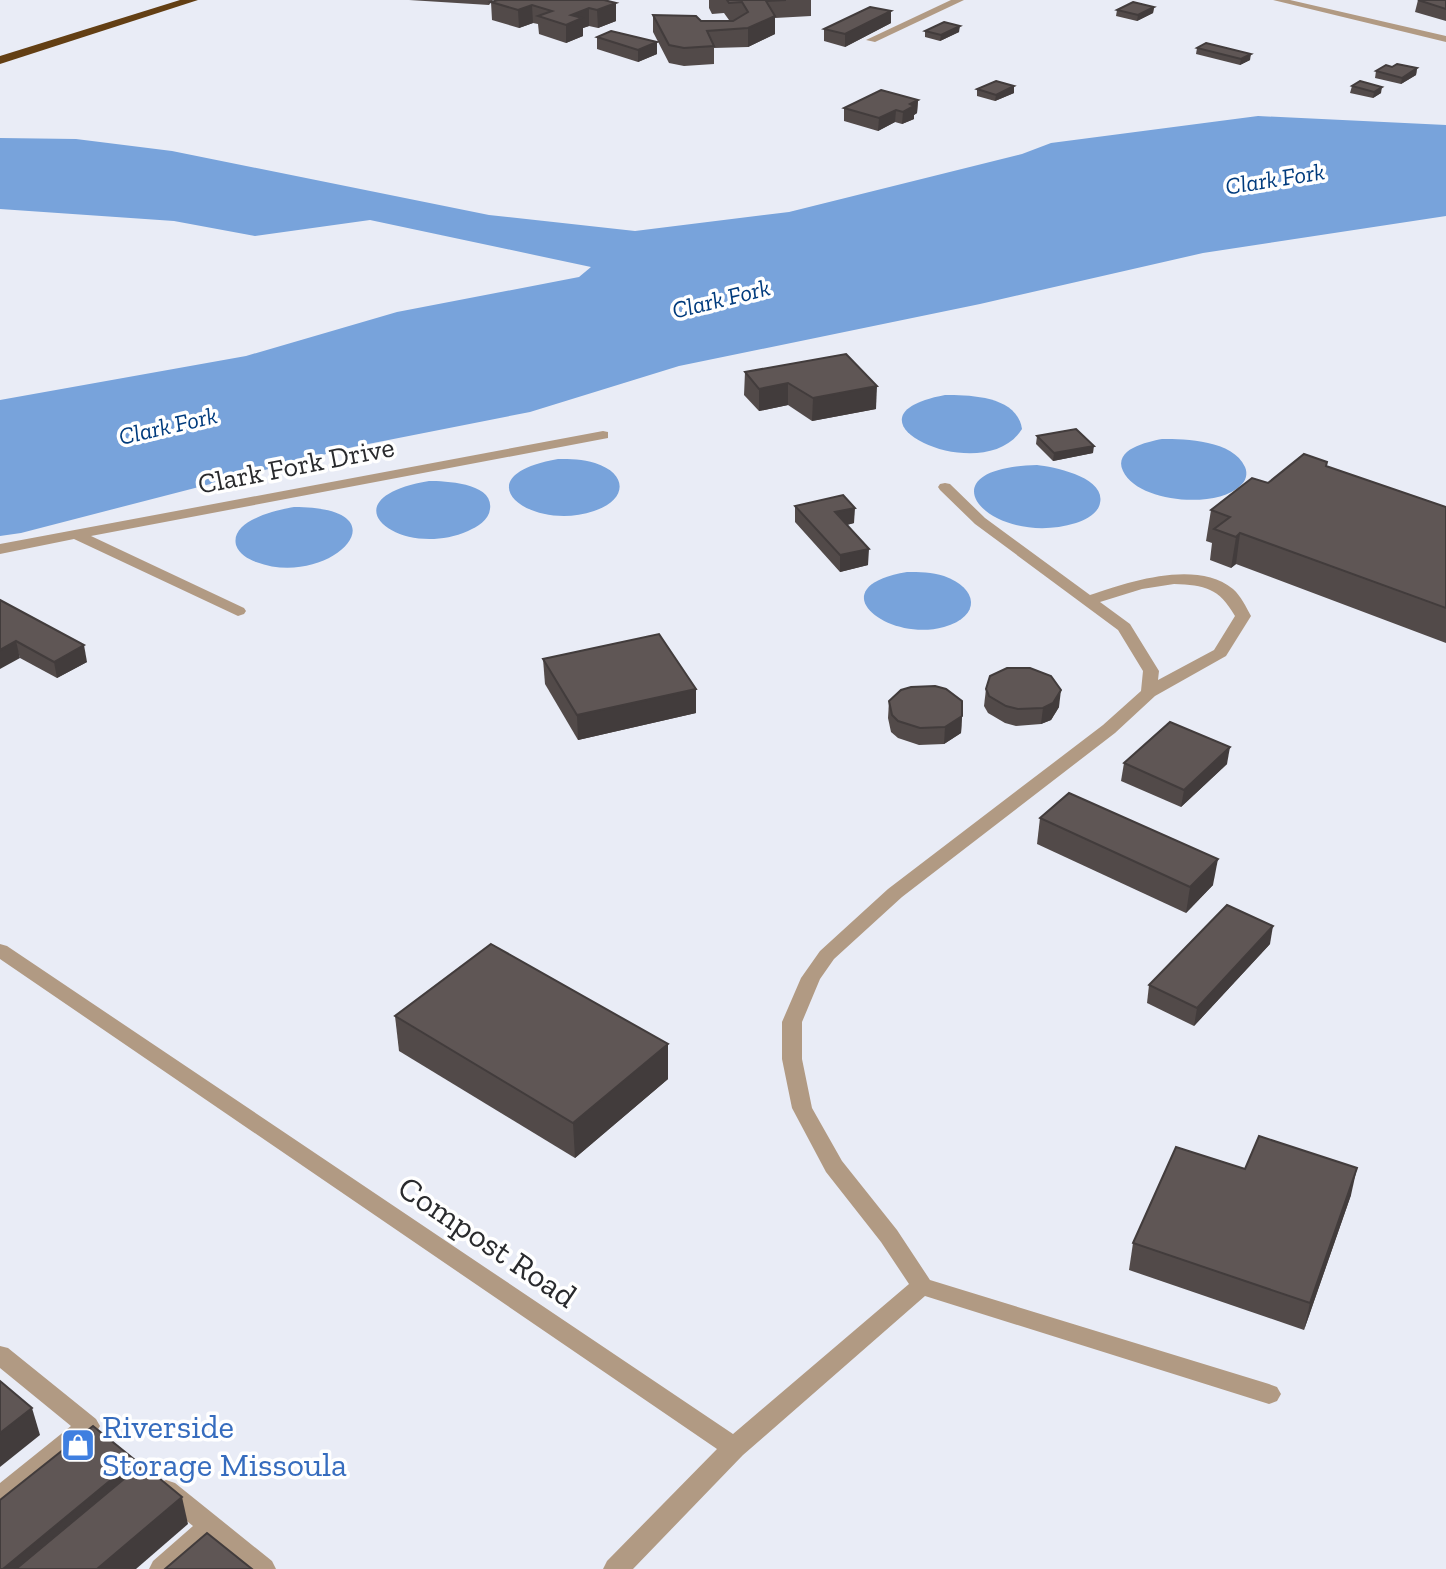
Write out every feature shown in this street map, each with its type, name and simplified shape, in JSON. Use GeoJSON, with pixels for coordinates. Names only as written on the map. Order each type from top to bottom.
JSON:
{"type":"FeatureCollection","features":[{"type":"Feature","properties":{"kind":"highway"},"geometry":{"type":"LineString","coordinates":[[0,60],[192,0]]}},
{"type":"Feature","properties":{"kind":"street"},"geometry":{"type":"LineString","coordinates":[[871,40],[959,0]]}},
{"type":"Feature","properties":{"kind":"street"},"geometry":{"type":"LineString","coordinates":[[1278,0],[1446,39]]}},
{"type":"Feature","properties":{"kind":"street","name":"Clark Fork Drive"},"geometry":{"type":"LineString","coordinates":[[0,549],[603,435]]}},
{"type":"Feature","properties":{"kind":"street"},"geometry":{"type":"LineString","coordinates":[[945,488],[980,521],[1124,627],[1151,671],[1149,692]]}},
{"type":"Feature","properties":{"kind":"street"},"geometry":{"type":"LineString","coordinates":[[79,536],[238,611]]}},
{"type":"Feature","properties":{"kind":"street"},"geometry":{"type":"LineString","coordinates":[[1090,600],[1142,583],[1203,582],[1226,591],[1243,616],[1220,653],[1149,692],[1109,729],[895,893],[827,954],[811,978],[792,1023],[792,1059],[802,1108],[834,1166],[889,1236],[922,1286],[1269,1394]]}},
{"type":"Feature","properties":{"kind":"street","name":"Compost Road"},"geometry":{"type":"LineString","coordinates":[[0,950],[734,1448]]}},
{"type":"Feature","properties":{"kind":"street"},"geometry":{"type":"LineString","coordinates":[[615,1569],[734,1448],[922,1286]]}},
{"type":"Feature","properties":{"kind":"street"},"geometry":{"type":"LineString","coordinates":[[0,1355],[108,1443]]}},
{"type":"Feature","properties":{"kind":"street"},"geometry":{"type":"LineString","coordinates":[[0,1497],[88,1426]]}},
{"type":"Feature","properties":{"kind":"street"},"geometry":{"type":"LineString","coordinates":[[150,1476],[263,1569]]}},
{"type":"Feature","properties":{"kind":"street"},"geometry":{"type":"LineString","coordinates":[[162,1569],[211,1526]]}},
{"type":"Feature","properties":{"kind":"water","name":"Clark Fork"},"geometry":{"type":"Polygon","coordinates":[[[1258,116],[1446,125],[1446,216],[1203,253],[980,304],[679,366],[530,412],[353,447],[21,533],[0,536],[0,400],[246,356],[397,312],[579,277],[591,267],[370,220],[255,236],[174,221],[0,209],[0,138],[76,139],[172,151],[489,215],[635,231],[789,212],[1022,154],[1051,143],[1258,116]]]}},
{"type":"Feature","properties":{"kind":"water"},"geometry":{"type":"Polygon","coordinates":[[[945,395],[979,397],[1002,404],[1012,410],[1022,429],[1003,446],[977,453],[950,451],[925,444],[907,432],[902,418],[913,405],[945,395]]]}},
{"type":"Feature","properties":{"kind":"water"},"geometry":{"type":"Polygon","coordinates":[[[1162,439],[1220,446],[1239,458],[1245,467],[1245,480],[1229,493],[1197,500],[1161,496],[1144,490],[1131,482],[1123,471],[1123,457],[1133,448],[1162,439]]]}},
{"type":"Feature","properties":{"kind":"water"},"geometry":{"type":"Polygon","coordinates":[[[558,459],[586,461],[606,468],[618,480],[618,494],[605,506],[570,516],[547,515],[528,509],[515,500],[509,489],[513,477],[528,467],[558,459]]]}},
{"type":"Feature","properties":{"kind":"water"},"geometry":{"type":"Polygon","coordinates":[[[1037,465],[1066,471],[1095,486],[1100,494],[1097,510],[1076,523],[1045,528],[1017,525],[995,517],[980,505],[974,492],[980,479],[1000,469],[1037,465]]]}},
{"type":"Feature","properties":{"kind":"water"},"geometry":{"type":"Polygon","coordinates":[[[429,481],[457,483],[477,489],[489,500],[487,517],[468,531],[442,538],[418,538],[398,533],[383,524],[376,513],[380,501],[397,490],[429,481]]]}},
{"type":"Feature","properties":{"kind":"water"},"geometry":{"type":"Polygon","coordinates":[[[294,507],[329,511],[348,520],[353,532],[346,545],[331,557],[309,565],[283,568],[256,562],[239,551],[236,536],[247,523],[294,507]]]}},
{"type":"Feature","properties":{"kind":"water"},"geometry":{"type":"Polygon","coordinates":[[[907,572],[935,574],[955,581],[964,587],[969,595],[970,609],[965,616],[944,627],[922,630],[884,621],[870,611],[864,600],[867,589],[880,579],[907,572]]]}},
{"type":"Feature","properties":{"kind":"building"},"geometry":{"type":"Polygon","coordinates":[[[604,0],[616,3],[597,10],[589,8],[571,15],[582,18],[566,25],[538,16],[552,11],[532,5],[518,10],[491,2],[604,0]]]}},
{"type":"Feature","properties":{"kind":"building"},"geometry":{"type":"Polygon","coordinates":[[[727,0],[786,0],[766,1],[775,16],[748,28],[707,31],[714,46],[684,48],[669,45],[653,15],[696,16],[701,21],[733,21],[748,12],[742,2],[729,3],[727,0]]]}},
{"type":"Feature","properties":{"kind":"building"},"geometry":{"type":"Polygon","coordinates":[[[1418,0],[1446,0],[1446,9],[1418,0]]]}},
{"type":"Feature","properties":{"kind":"building"},"geometry":{"type":"Polygon","coordinates":[[[1133,2],[1154,7],[1138,15],[1117,10],[1133,2]]]}},
{"type":"Feature","properties":{"kind":"building"},"geometry":{"type":"Polygon","coordinates":[[[870,7],[891,11],[845,34],[824,29],[870,7]]]}},
{"type":"Feature","properties":{"kind":"building"},"geometry":{"type":"Polygon","coordinates":[[[944,22],[960,26],[941,35],[925,31],[944,22]]]}},
{"type":"Feature","properties":{"kind":"building"},"geometry":{"type":"Polygon","coordinates":[[[611,31],[657,42],[638,50],[597,37],[611,31]]]}},
{"type":"Feature","properties":{"kind":"building"},"geometry":{"type":"Polygon","coordinates":[[[1206,43],[1251,54],[1241,59],[1197,48],[1206,43]]]}},
{"type":"Feature","properties":{"kind":"building"},"geometry":{"type":"Polygon","coordinates":[[[1397,64],[1417,68],[1402,78],[1376,71],[1386,65],[1392,67],[1397,64]]]}},
{"type":"Feature","properties":{"kind":"building"},"geometry":{"type":"Polygon","coordinates":[[[996,81],[1014,86],[996,95],[977,89],[996,81]]]}},
{"type":"Feature","properties":{"kind":"building"},"geometry":{"type":"Polygon","coordinates":[[[1360,81],[1382,87],[1374,92],[1352,86],[1360,81]]]}},
{"type":"Feature","properties":{"kind":"building"},"geometry":{"type":"Polygon","coordinates":[[[881,90],[918,100],[910,104],[914,106],[903,112],[896,110],[879,118],[844,108],[881,90]]]}},
{"type":"Feature","properties":{"kind":"building"},"geometry":{"type":"Polygon","coordinates":[[[846,354],[877,386],[813,398],[788,383],[759,389],[745,372],[846,354]]]}},
{"type":"Feature","properties":{"kind":"building"},"geometry":{"type":"Polygon","coordinates":[[[1076,429],[1094,446],[1054,453],[1037,436],[1076,429]]]}},
{"type":"Feature","properties":{"kind":"building"},"geometry":{"type":"Polygon","coordinates":[[[1304,454],[1327,462],[1326,466],[1446,507],[1446,608],[1240,533],[1236,537],[1214,529],[1230,517],[1211,510],[1252,478],[1268,483],[1304,454]]]}},
{"type":"Feature","properties":{"kind":"building"},"geometry":{"type":"Polygon","coordinates":[[[843,495],[855,508],[835,512],[869,549],[840,555],[795,506],[843,495]]]}},
{"type":"Feature","properties":{"kind":"building"},"geometry":{"type":"Polygon","coordinates":[[[0,600],[84,645],[54,662],[16,641],[0,650],[0,600]]]}},
{"type":"Feature","properties":{"kind":"building"},"geometry":{"type":"Polygon","coordinates":[[[659,634],[696,689],[577,715],[543,659],[659,634]]]}},
{"type":"Feature","properties":{"kind":"building"},"geometry":{"type":"Polygon","coordinates":[[[1007,668],[1030,668],[1051,676],[1061,690],[1053,703],[1043,708],[1018,709],[1006,706],[989,696],[986,689],[990,676],[1007,668]]]}},
{"type":"Feature","properties":{"kind":"building"},"geometry":{"type":"Polygon","coordinates":[[[935,686],[946,689],[962,701],[962,716],[945,727],[920,728],[898,721],[892,715],[889,701],[901,690],[935,686]]]}},
{"type":"Feature","properties":{"kind":"building"},"geometry":{"type":"Polygon","coordinates":[[[1170,722],[1230,747],[1184,790],[1124,763],[1170,722]]]}},
{"type":"Feature","properties":{"kind":"building"},"geometry":{"type":"Polygon","coordinates":[[[1069,793],[1218,859],[1190,887],[1040,818],[1069,793]]]}},
{"type":"Feature","properties":{"kind":"building"},"geometry":{"type":"Polygon","coordinates":[[[1227,905],[1273,926],[1197,1008],[1149,985],[1227,905]]]}},
{"type":"Feature","properties":{"kind":"building"},"geometry":{"type":"Polygon","coordinates":[[[491,944],[668,1044],[573,1123],[395,1016],[491,944]]]}},
{"type":"Feature","properties":{"kind":"building"},"geometry":{"type":"Polygon","coordinates":[[[1259,1136],[1357,1168],[1310,1303],[1133,1243],[1176,1147],[1245,1169],[1259,1136]]]}},
{"type":"Feature","properties":{"kind":"building"},"geometry":{"type":"Polygon","coordinates":[[[0,1381],[32,1408],[0,1433],[0,1381]]]}},
{"type":"Feature","properties":{"kind":"building"},"geometry":{"type":"Polygon","coordinates":[[[93,1426],[135,1460],[0,1569],[0,1500],[93,1426]]]}},
{"type":"Feature","properties":{"kind":"building"},"geometry":{"type":"Polygon","coordinates":[[[142,1464],[182,1497],[97,1569],[16,1569],[142,1464]]]}},
{"type":"Feature","properties":{"kind":"building"},"geometry":{"type":"Polygon","coordinates":[[[207,1533],[252,1569],[165,1569],[207,1533]]]}},
{"type":"Feature","properties":{"kind":"place","name":"Riverside Storage Missoula"},"geometry":{"type":"Point","coordinates":[78,1445]}}]}
